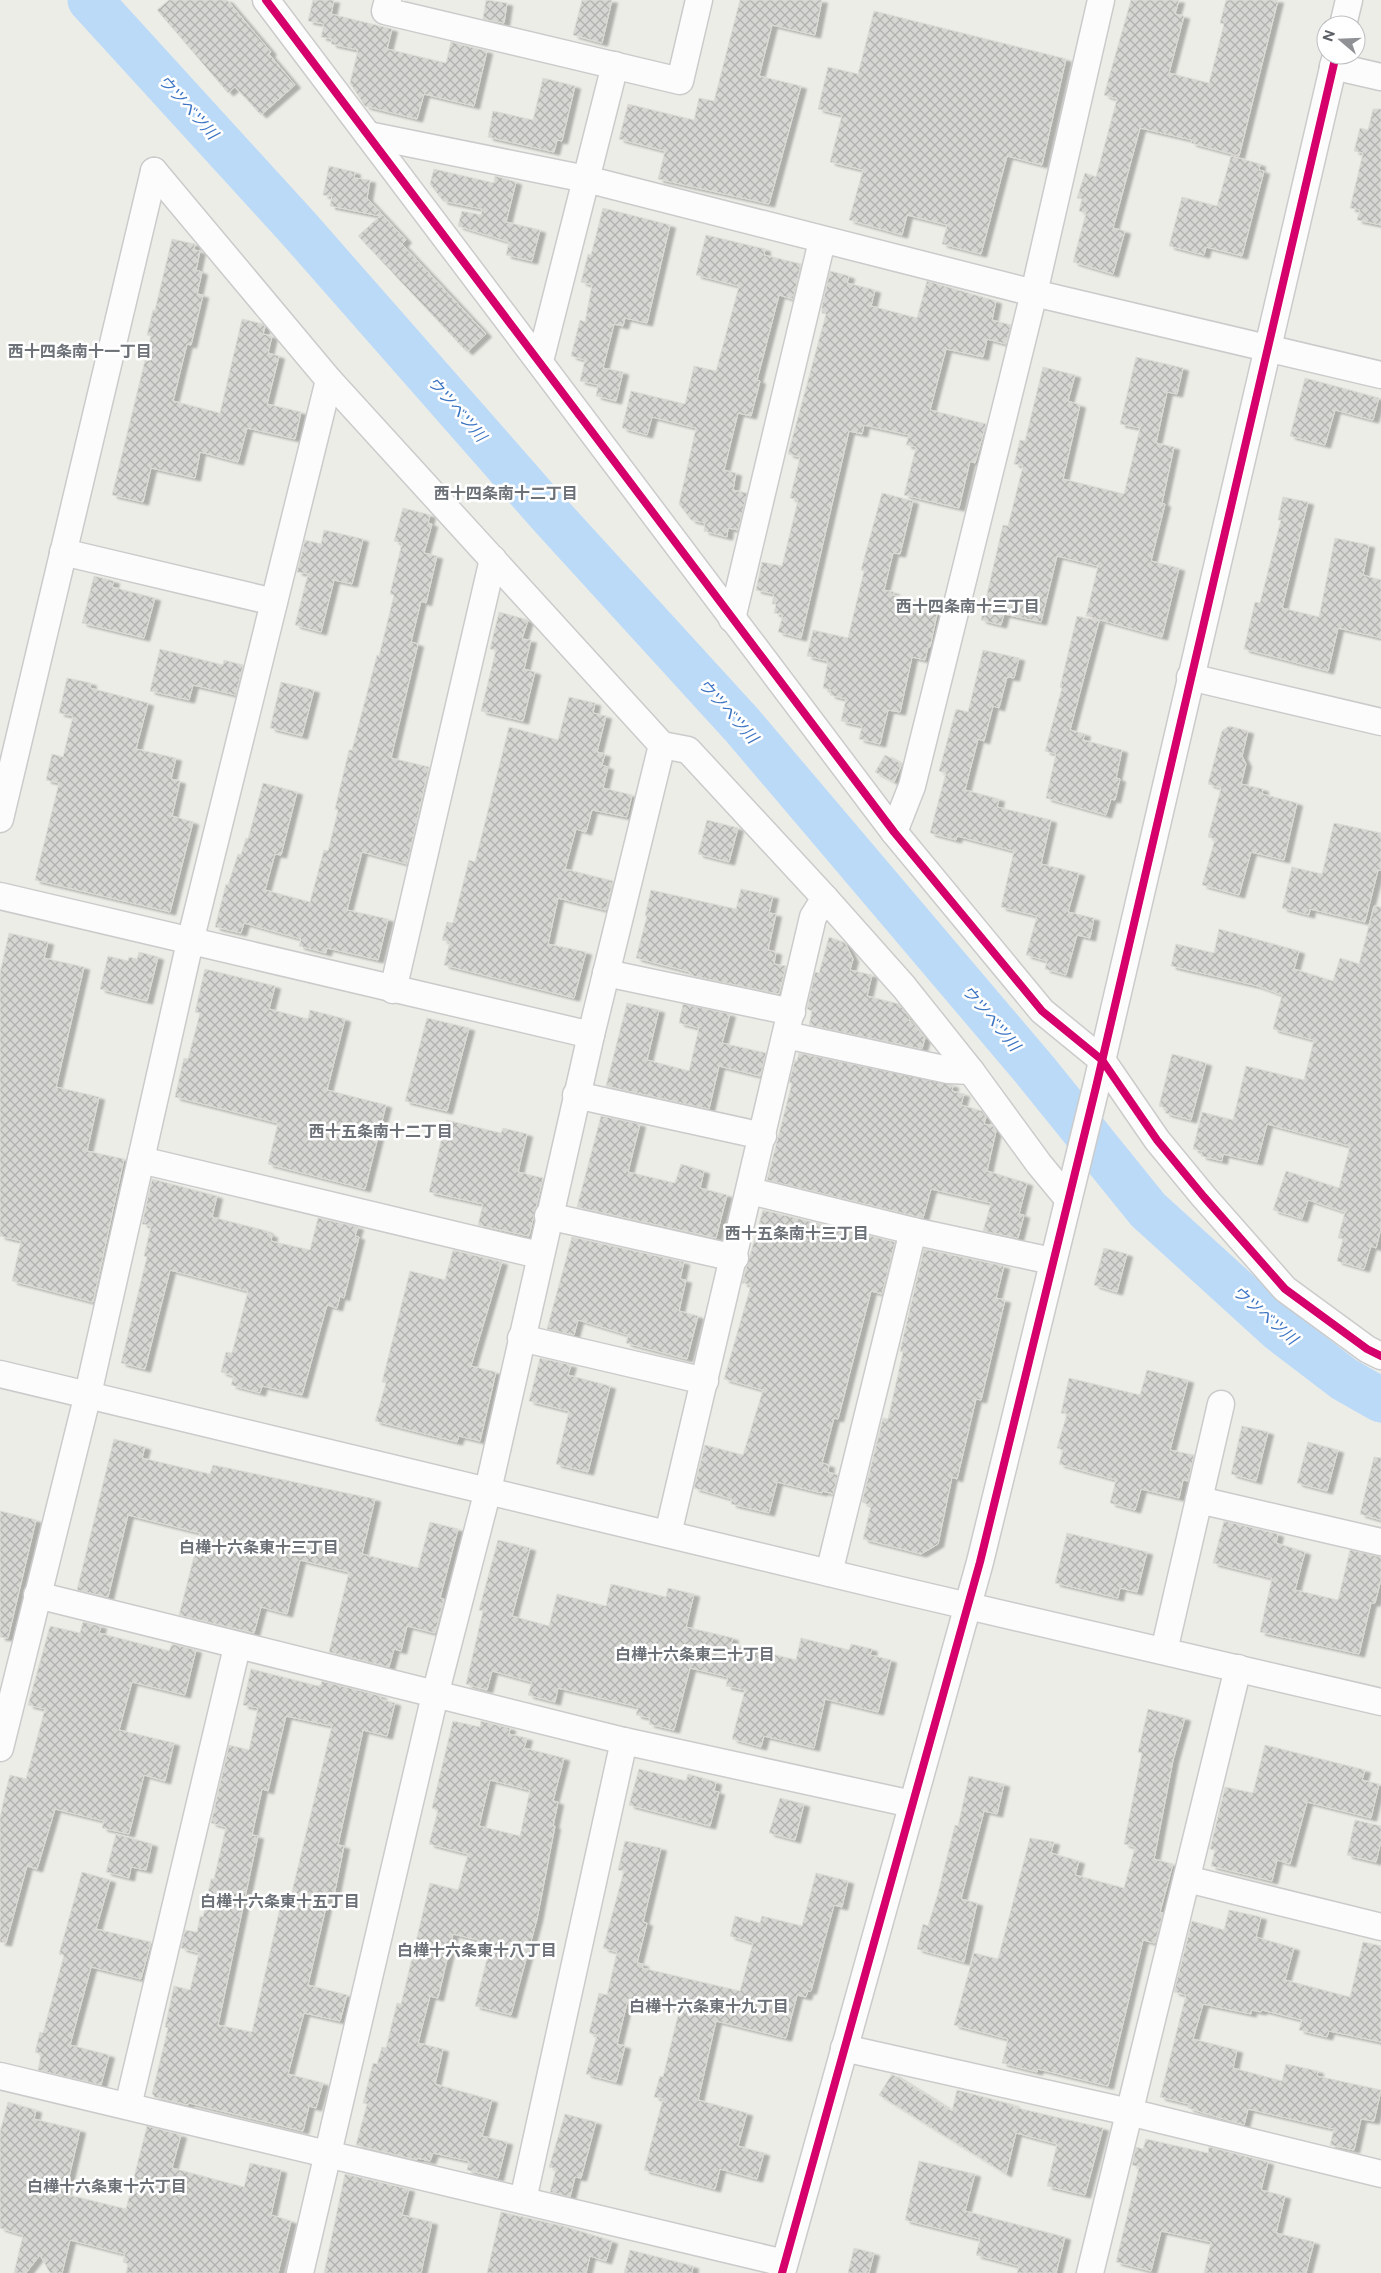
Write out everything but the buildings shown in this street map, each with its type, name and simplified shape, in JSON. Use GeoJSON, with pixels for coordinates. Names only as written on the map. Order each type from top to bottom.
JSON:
{"type":"FeatureCollection","features":[{"type":"Feature","properties":{"kind":"street"},"geometry":{"type":"LineString","coordinates":[[266,0],[894,832],[1042,1011],[1102,1060],[1157,1140],[1285,1289],[1366,1349],[1381,1356]]}},
{"type":"Feature","properties":{"kind":"street"},"geometry":{"type":"LineString","coordinates":[[388,0],[385,11],[680,81],[699,0]]}},
{"type":"Feature","properties":{"kind":"street"},"geometry":{"type":"LineString","coordinates":[[894,832],[912,786],[1034,293],[1101,0]]}},
{"type":"Feature","properties":{"kind":"street"},"geometry":{"type":"LineString","coordinates":[[1345,15],[1349,0]]}},
{"type":"Feature","properties":{"kind":"street"},"geometry":{"type":"LineString","coordinates":[[540,361],[615,65]]}},
{"type":"Feature","properties":{"kind":"street"},"geometry":{"type":"LineString","coordinates":[[0,2076],[523,2200],[783,2268],[968,1606],[1096,1086],[1266,348],[1334,65]]}},
{"type":"Feature","properties":{"kind":"street"},"geometry":{"type":"LineString","coordinates":[[1346,65],[1381,77]]}},
{"type":"Feature","properties":{"kind":"street"},"geometry":{"type":"LineString","coordinates":[[368,134],[586,179],[822,241],[1381,375]]}},
{"type":"Feature","properties":{"kind":"street"},"geometry":{"type":"LineString","coordinates":[[0,819],[154,171],[329,380],[662,746],[688,750],[825,898],[904,987],[971,1071],[1039,1164],[1071,1188]]}},
{"type":"Feature","properties":{"kind":"street"},"geometry":{"type":"LineString","coordinates":[[732,619],[822,241]]}},
{"type":"Feature","properties":{"kind":"street"},"geometry":{"type":"LineString","coordinates":[[0,1748],[88,1394],[190,942],[329,380]]}},
{"type":"Feature","properties":{"kind":"street"},"geometry":{"type":"LineString","coordinates":[[64,552],[274,602]]}},
{"type":"Feature","properties":{"kind":"street"},"geometry":{"type":"LineString","coordinates":[[393,990],[493,560]]}},
{"type":"Feature","properties":{"kind":"street"},"geometry":{"type":"LineString","coordinates":[[1190,677],[1381,722]]}},
{"type":"Feature","properties":{"kind":"street"},"geometry":{"type":"LineString","coordinates":[[300,2273],[434,1694],[488,1490],[576,1095],[662,746]]}},
{"type":"Feature","properties":{"kind":"street"},"geometry":{"type":"LineString","coordinates":[[0,896],[393,990],[591,1034]]}},
{"type":"Feature","properties":{"kind":"street"},"geometry":{"type":"LineString","coordinates":[[668,1534],[813,917],[825,898]]}},
{"type":"Feature","properties":{"kind":"street"},"geometry":{"type":"LineString","coordinates":[[606,973],[948,1070],[971,1071]]}},
{"type":"Feature","properties":{"kind":"street"},"geometry":{"type":"LineString","coordinates":[[576,1095],[763,1136]]}},
{"type":"Feature","properties":{"kind":"street"},"geometry":{"type":"LineString","coordinates":[[140,1160],[539,1255]]}},
{"type":"Feature","properties":{"kind":"street"},"geometry":{"type":"LineString","coordinates":[[750,1191],[913,1231],[1052,1261]]}},
{"type":"Feature","properties":{"kind":"street"},"geometry":{"type":"LineString","coordinates":[[548,1216],[734,1258]]}},
{"type":"Feature","properties":{"kind":"street"},"geometry":{"type":"LineString","coordinates":[[828,1573],[913,1231]]}},
{"type":"Feature","properties":{"kind":"street"},"geometry":{"type":"LineString","coordinates":[[521,1338],[705,1381]]}},
{"type":"Feature","properties":{"kind":"street"},"geometry":{"type":"LineString","coordinates":[[0,1374],[828,1573],[1381,1702]]}},
{"type":"Feature","properties":{"kind":"street"},"geometry":{"type":"LineString","coordinates":[[1164,1651],[1221,1404]]}},
{"type":"Feature","properties":{"kind":"street"},"geometry":{"type":"LineString","coordinates":[[1199,1500],[1381,1542]]}},
{"type":"Feature","properties":{"kind":"street"},"geometry":{"type":"LineString","coordinates":[[37,1595],[624,1741],[912,1804]]}},
{"type":"Feature","properties":{"kind":"street"},"geometry":{"type":"LineString","coordinates":[[128,2106],[238,1646]]}},
{"type":"Feature","properties":{"kind":"street"},"geometry":{"type":"LineString","coordinates":[[1090,2273],[1238,1668]]}},
{"type":"Feature","properties":{"kind":"street"},"geometry":{"type":"LineString","coordinates":[[523,2200],[624,1741]]}},
{"type":"Feature","properties":{"kind":"street"},"geometry":{"type":"LineString","coordinates":[[1187,1878],[1381,1927]]}},
{"type":"Feature","properties":{"kind":"street"},"geometry":{"type":"LineString","coordinates":[[844,2048],[1129,2112],[1381,2174]]}},
{"type":"Feature","properties":{"kind":"waterway","name":"ウツベツ川"},"geometry":{"type":"LineString","coordinates":[[90,0],[299,229],[552,517],[742,725],[1034,1069],[1148,1210],[1280,1330],[1344,1379],[1381,1400]]}},
{"type":"Feature","properties":{"kind":"cycle path"},"geometry":{"type":"LineString","coordinates":[[266,0],[894,832],[1042,1011],[1102,1060],[1157,1140],[1285,1289],[1367,1349],[1381,1356]]}},
{"type":"Feature","properties":{"kind":"cycle path"},"geometry":{"type":"LineString","coordinates":[[782,2273],[980,1562],[1096,1087],[1334,65]]}},
{"type":"Feature","properties":{"kind":"district","name":"西十四条南十一丁目"},"geometry":{"type":"Point","coordinates":[80,351]}},
{"type":"Feature","properties":{"kind":"district","name":"西十四条南十二丁目"},"geometry":{"type":"Point","coordinates":[506,493]}},
{"type":"Feature","properties":{"kind":"district","name":"西十四条南十三丁目"},"geometry":{"type":"Point","coordinates":[968,606]}},
{"type":"Feature","properties":{"kind":"district","name":"西十五条南十二丁目"},"geometry":{"type":"Point","coordinates":[381,1131]}},
{"type":"Feature","properties":{"kind":"district","name":"西十五条南十三丁目"},"geometry":{"type":"Point","coordinates":[797,1233]}},
{"type":"Feature","properties":{"kind":"district","name":"白樺十六条東十三丁目"},"geometry":{"type":"Point","coordinates":[259,1547]}},
{"type":"Feature","properties":{"kind":"district","name":"白樺十六条東二十丁目"},"geometry":{"type":"Point","coordinates":[695,1654]}},
{"type":"Feature","properties":{"kind":"district","name":"白樺十六条東十五丁目"},"geometry":{"type":"Point","coordinates":[280,1901]}},
{"type":"Feature","properties":{"kind":"district","name":"白樺十六条東十八丁目"},"geometry":{"type":"Point","coordinates":[477,1950]}},
{"type":"Feature","properties":{"kind":"district","name":"白樺十六条東十九丁目"},"geometry":{"type":"Point","coordinates":[709,2006]}},
{"type":"Feature","properties":{"kind":"district","name":"白樺十六条東十六丁目"},"geometry":{"type":"Point","coordinates":[107,2186]}}]}
